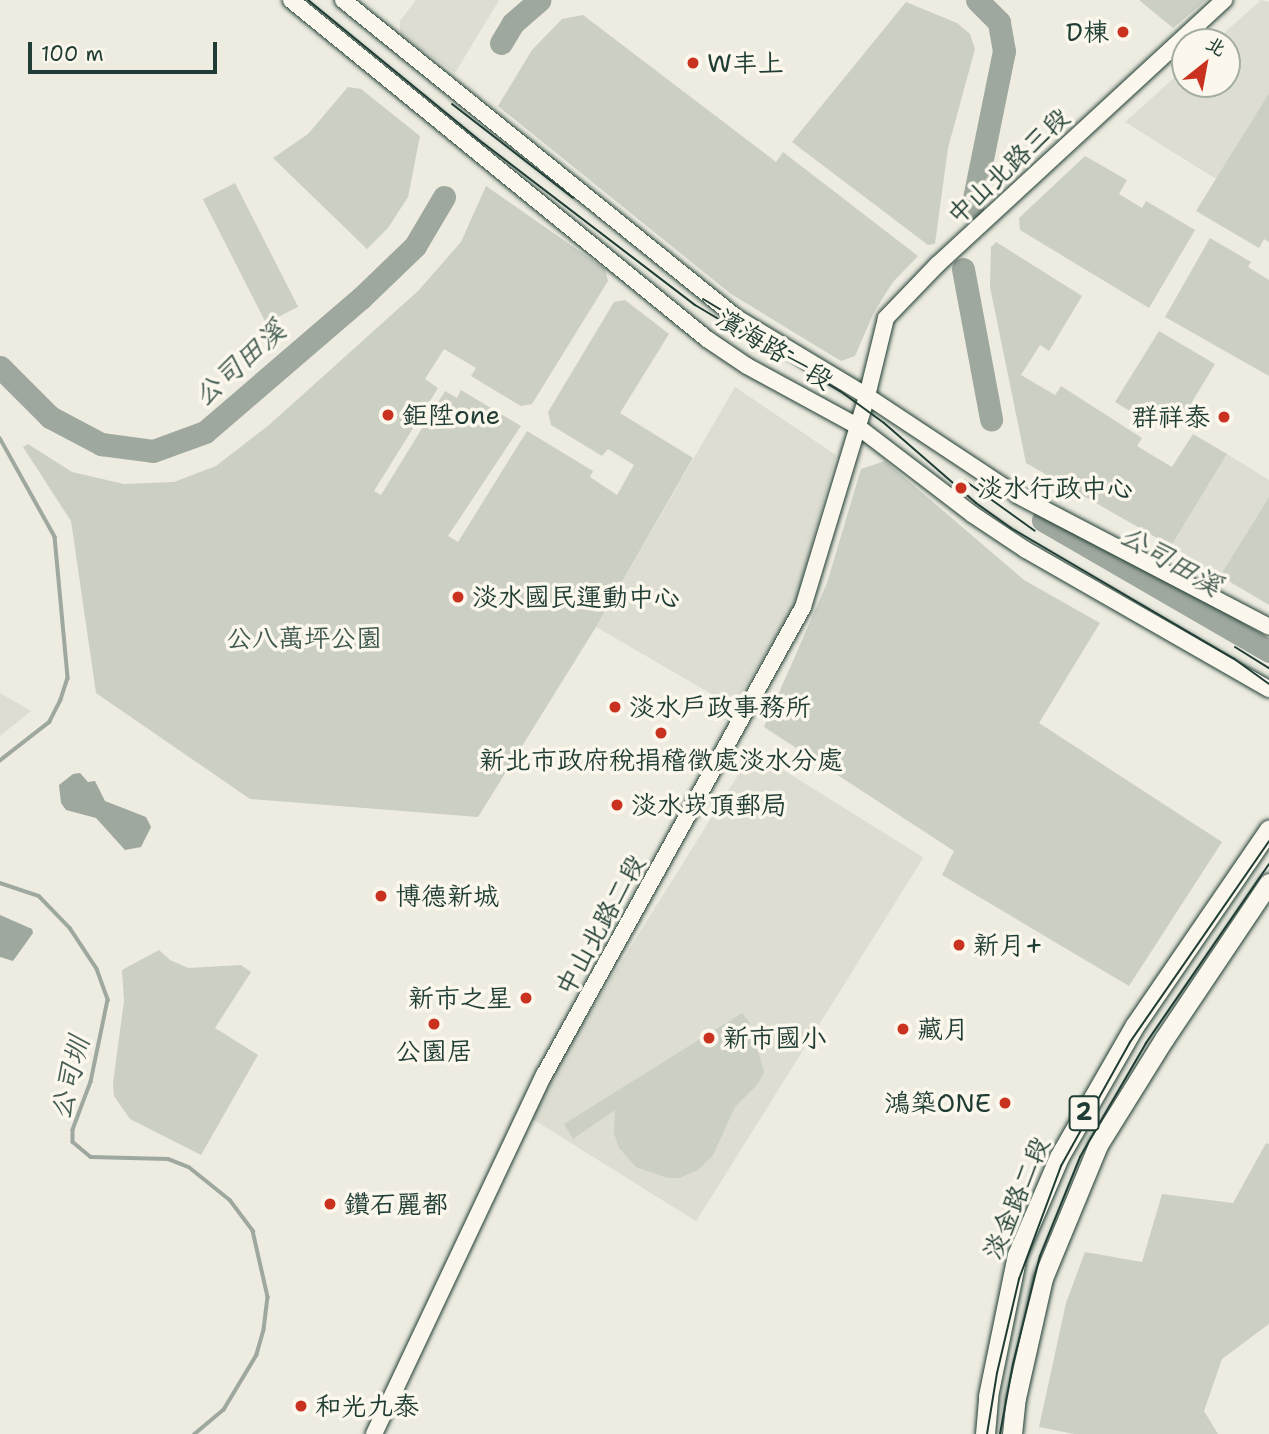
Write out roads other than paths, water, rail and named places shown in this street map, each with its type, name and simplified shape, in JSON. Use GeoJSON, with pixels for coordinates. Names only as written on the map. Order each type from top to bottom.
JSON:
{"type":"FeatureCollection","features":[{"type":"Feature","properties":{"kind":"main road","name":"淡金路二段"},"geometry":{"type":"LineString","coordinates":[[985,1434],[988,1396],[1017,1255],[1059,1157],[1135,1025],[1268,834]]}},
{"type":"Feature","properties":{"kind":"main road","name":"淡金路二段"},"geometry":{"type":"LineString","coordinates":[[1012,1434],[1016,1398],[1043,1278],[1098,1145],[1164,1039],[1269,883]]}},
{"type":"Feature","properties":{"kind":"street","name":"濱海路一段"},"geometry":{"type":"LineString","coordinates":[[290,0],[707,339],[747,366],[857,426],[972,513],[1026,550],[1269,689]]}},
{"type":"Feature","properties":{"kind":"street","name":"濱海路一段"},"geometry":{"type":"LineString","coordinates":[[343,0],[737,318],[867,396],[1012,492],[1269,627]]}},
{"type":"Feature","properties":{"kind":"street","name":"中山北路三段"},"geometry":{"type":"LineString","coordinates":[[867,396],[886,318],[904,297],[1224,0]]}},
{"type":"Feature","properties":{"kind":"street","name":"中山北路二段"},"geometry":{"type":"LineString","coordinates":[[374,1434],[544,1075],[803,607],[867,396]]}},
{"type":"Feature","properties":{"kind":"street"},"geometry":{"type":"LineString","coordinates":[[1252,679],[1269,683]]}},
{"type":"Feature","properties":{"kind":"waterway","name":"公司田溪"},"geometry":{"type":"LineString","coordinates":[[501,43],[513,23],[539,0]]}},
{"type":"Feature","properties":{"kind":"waterway","name":"公司田溪"},"geometry":{"type":"LineString","coordinates":[[972,208],[1004,51],[999,22],[977,0]]}},
{"type":"Feature","properties":{"kind":"waterway","name":"公司田溪"},"geometry":{"type":"LineString","coordinates":[[0,367],[50,417],[101,444],[153,451],[205,432],[361,298],[415,246],[444,197]]}},
{"type":"Feature","properties":{"kind":"waterway","name":"公司田溪"},"geometry":{"type":"LineString","coordinates":[[963,269],[991,419]]}},
{"type":"Feature","properties":{"kind":"waterway","name":"公司圳"},"geometry":{"type":"LineString","coordinates":[[0,438],[55,537],[68,678],[50,722],[0,761]]}},
{"type":"Feature","properties":{"kind":"waterway","name":"公司田溪"},"geometry":{"type":"LineString","coordinates":[[1043,520],[1269,651]]}},
{"type":"Feature","properties":{"kind":"waterway","name":"公司圳"},"geometry":{"type":"LineString","coordinates":[[0,883],[39,896],[70,928],[97,969],[108,1000],[91,1082],[73,1130],[73,1142],[91,1157],[168,1159],[189,1167],[230,1200],[253,1231],[268,1297],[264,1330],[257,1355],[224,1410],[195,1434]]}},
{"type":"Feature","properties":{"kind":"tram line"},"geometry":{"type":"LineString","coordinates":[[308,0],[483,143],[695,305],[840,391],[884,423],[976,503],[1011,528],[1233,658],[1269,684]]}},
{"type":"Feature","properties":{"kind":"tram line"},"geometry":{"type":"LineString","coordinates":[[452,104],[573,198]]}},
{"type":"Feature","properties":{"kind":"tram line"},"geometry":{"type":"LineString","coordinates":[[703,299],[793,353]]}},
{"type":"Feature","properties":{"kind":"tram line"},"geometry":{"type":"LineString","coordinates":[[964,480],[1035,531]]}},
{"type":"Feature","properties":{"kind":"tram line"},"geometry":{"type":"LineString","coordinates":[[1235,647],[1269,668]]}},
{"type":"Feature","properties":{"kind":"tram line"},"geometry":{"type":"LineString","coordinates":[[987,1434],[997,1373],[1019,1279],[1061,1166],[1130,1042],[1269,841]]}},
{"type":"Feature","properties":{"kind":"tram line"},"geometry":{"type":"LineString","coordinates":[[1000,1434],[1013,1364],[1040,1256],[1080,1157],[1146,1043],[1269,864]]}},
{"type":"Feature","properties":{"kind":"place","name":"D棟"},"geometry":{"type":"Point","coordinates":[1123,32]}},
{"type":"Feature","properties":{"kind":"place","name":"W丰上"},"geometry":{"type":"Point","coordinates":[693,63]}},
{"type":"Feature","properties":{"kind":"place","name":"鉅陞one"},"geometry":{"type":"Point","coordinates":[388,415]}},
{"type":"Feature","properties":{"kind":"place","name":"群祥泰"},"geometry":{"type":"Point","coordinates":[1224,417]}},
{"type":"Feature","properties":{"kind":"place","name":"淡水行政中心"},"geometry":{"type":"Point","coordinates":[961,488]}},
{"type":"Feature","properties":{"kind":"place","name":"淡水國民運動中心"},"geometry":{"type":"Point","coordinates":[458,597]}},
{"type":"Feature","properties":{"kind":"place","name":"淡水戶政事務所"},"geometry":{"type":"Point","coordinates":[615,707]}},
{"type":"Feature","properties":{"kind":"place","name":"新北市政府稅捐稽徵處淡水分處"},"geometry":{"type":"Point","coordinates":[661,733]}},
{"type":"Feature","properties":{"kind":"place","name":"淡水崁頂郵局"},"geometry":{"type":"Point","coordinates":[617,805]}},
{"type":"Feature","properties":{"kind":"place","name":"博德新城"},"geometry":{"type":"Point","coordinates":[381,896]}},
{"type":"Feature","properties":{"kind":"place","name":"新月+"},"geometry":{"type":"Point","coordinates":[959,945]}},
{"type":"Feature","properties":{"kind":"place","name":"新市之星"},"geometry":{"type":"Point","coordinates":[526,998]}},
{"type":"Feature","properties":{"kind":"place","name":"公園居"},"geometry":{"type":"Point","coordinates":[434,1024]}},
{"type":"Feature","properties":{"kind":"place","name":"藏月"},"geometry":{"type":"Point","coordinates":[903,1029]}},
{"type":"Feature","properties":{"kind":"place","name":"新市國小"},"geometry":{"type":"Point","coordinates":[709,1038]}},
{"type":"Feature","properties":{"kind":"place","name":"鴻築ONE"},"geometry":{"type":"Point","coordinates":[1005,1103]}},
{"type":"Feature","properties":{"kind":"place","name":"鑽石麗都"},"geometry":{"type":"Point","coordinates":[330,1204]}},
{"type":"Feature","properties":{"kind":"place","name":"和光九泰"},"geometry":{"type":"Point","coordinates":[301,1406]}},
{"type":"Feature","properties":{"kind":"park label","name":"公八萬坪公園"},"geometry":{"type":"Point","coordinates":[304,638]}}]}
